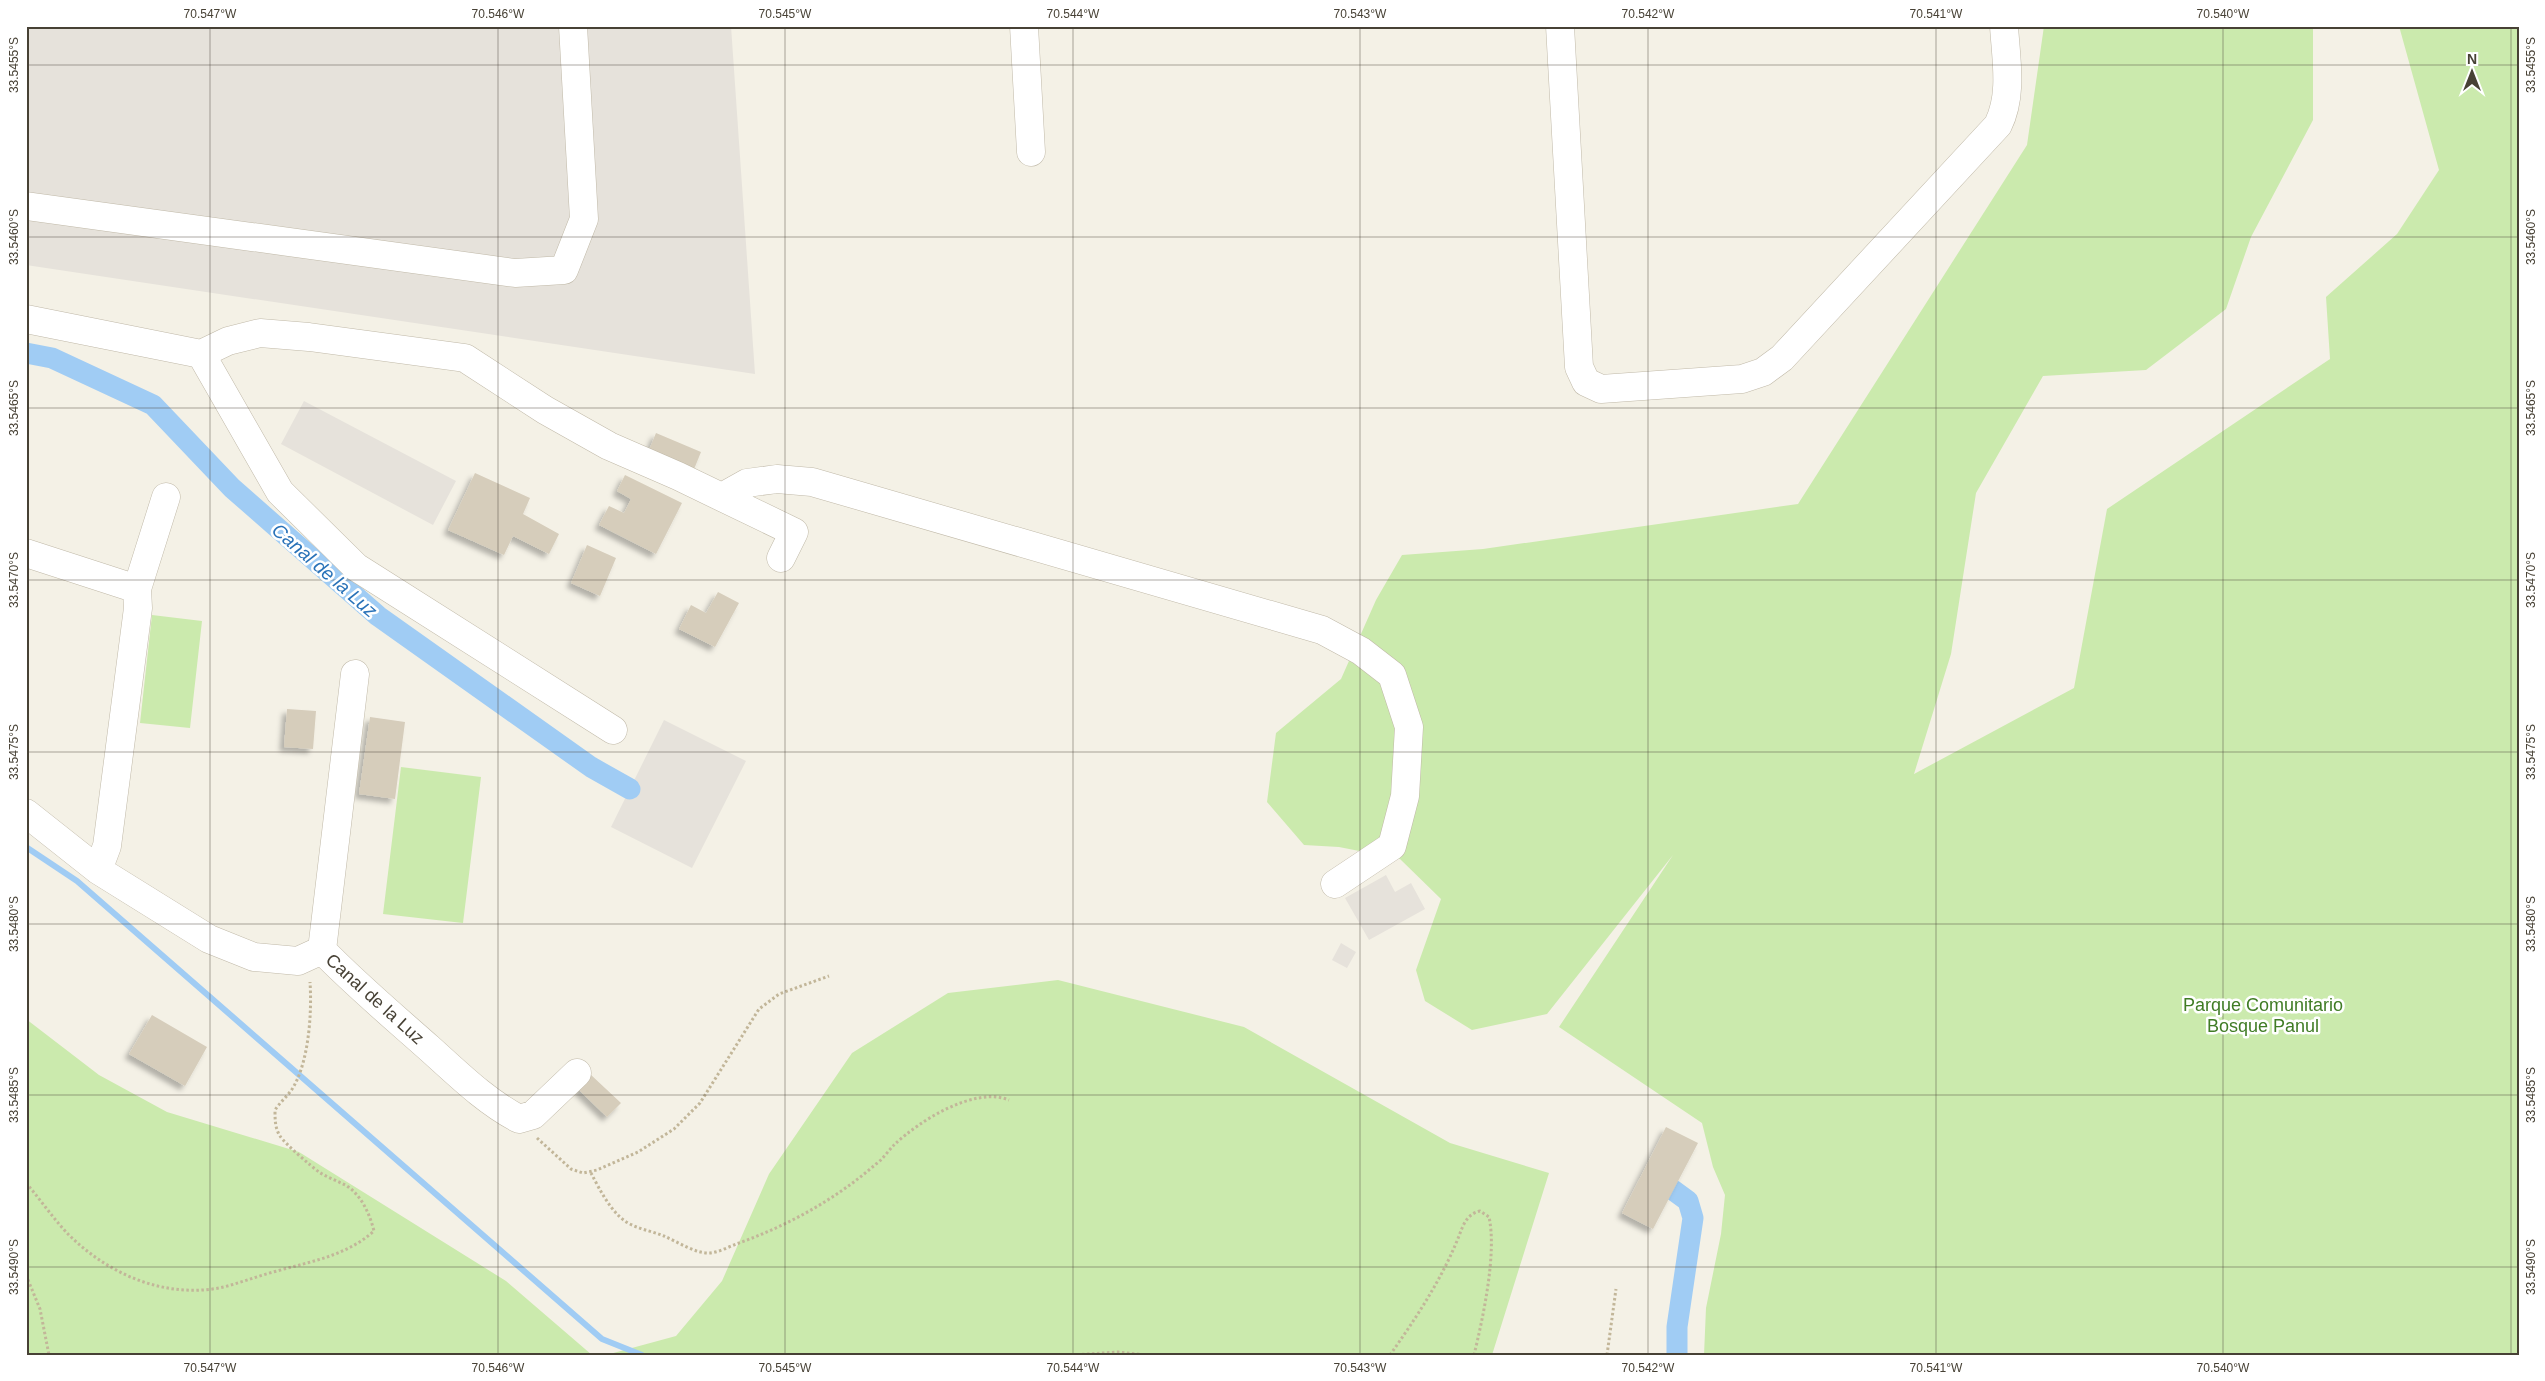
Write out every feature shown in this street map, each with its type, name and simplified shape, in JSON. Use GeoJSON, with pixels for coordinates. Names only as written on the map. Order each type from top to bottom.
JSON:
{"type":"FeatureCollection","features":[{"type":"Feature","properties":{"kind":"street"},"geometry":{"type":"LineString","coordinates":[[26,206],[515,273],[564,270],[584,219],[573,26]]}},
{"type":"Feature","properties":{"kind":"street"},"geometry":{"type":"LineString","coordinates":[[1024,26],[1030,152]]}},
{"type":"Feature","properties":{"kind":"street"},"geometry":{"type":"LineString","coordinates":[[1560,26],[1579,368],[1586,382],[1601,389],[1742,380],[1762,372],[1782,358],[1998,125],[2005,109],[2007,91],[2004,26]]}},
{"type":"Feature","properties":{"kind":"street"},"geometry":{"type":"LineString","coordinates":[[26,319],[200,354],[228,341],[260,334],[309,337],[464,358],[545,410],[609,446],[794,532],[782,558]]}},
{"type":"Feature","properties":{"kind":"street"},"geometry":{"type":"LineString","coordinates":[[200,354],[280,492],[356,567],[613,730]]}},
{"type":"Feature","properties":{"kind":"street"},"geometry":{"type":"LineString","coordinates":[[722,497],[747,483],[777,479],[812,482],[1322,630],[1361,651],[1392,675],[1409,727],[1405,796],[1392,846],[1335,884]]}},
{"type":"Feature","properties":{"kind":"street"},"geometry":{"type":"LineString","coordinates":[[98,870],[107,846],[138,608],[137,589],[166,497]]}},
{"type":"Feature","properties":{"kind":"street"},"geometry":{"type":"LineString","coordinates":[[26,553],[137,589]]}},
{"type":"Feature","properties":{"kind":"street"},"geometry":{"type":"LineString","coordinates":[[310,956],[355,674]]}},
{"type":"Feature","properties":{"kind":"street","name":"Canal de la Luz"},"geometry":{"type":"LineString","coordinates":[[26,813],[98,870],[209,939],[254,957],[310,956],[498,1108],[519,1119]]}},
{"type":"Feature","properties":{"kind":"street"},"geometry":{"type":"LineString","coordinates":[[519,1119],[533,1115],[577,1073]]}},
{"type":"Feature","properties":{"kind":"path"},"geometry":{"type":"LineString","coordinates":[[26,1183],[70,1236],[100,1260],[127,1277],[161,1287],[193,1290],[219,1288],[339,1254],[360,1244],[374,1231],[370,1217],[360,1200],[348,1187],[320,1173],[306,1162],[280,1138],[275,1124],[275,1110],[294,1087],[301,1067],[310,1026],[312,1006],[310,956]]}},
{"type":"Feature","properties":{"kind":"path"},"geometry":{"type":"LineString","coordinates":[[519,1119],[571,1170],[590,1173],[638,1152],[674,1129],[686,1118],[710,1088],[722,1064],[759,1009],[779,994],[829,976]]}},
{"type":"Feature","properties":{"kind":"path"},"geometry":{"type":"LineString","coordinates":[[590,1173],[601,1192],[620,1216],[631,1225],[657,1233],[699,1252],[710,1253],[771,1232],[818,1207],[877,1164],[894,1145],[919,1124],[962,1102],[984,1096],[1000,1096],[1009,1100]]}},
{"type":"Feature","properties":{"kind":"path"},"geometry":{"type":"LineString","coordinates":[[1390,1355],[1444,1270],[1464,1223],[1474,1212],[1480,1211],[1489,1216],[1491,1239],[1486,1290],[1474,1355]]}},
{"type":"Feature","properties":{"kind":"path"},"geometry":{"type":"LineString","coordinates":[[26,1275],[40,1309],[49,1355]]}},
{"type":"Feature","properties":{"kind":"path"},"geometry":{"type":"LineString","coordinates":[[1606,1354],[1616,1289]]}},
{"type":"Feature","properties":{"kind":"path"},"geometry":{"type":"LineString","coordinates":[[1072,1355],[1118,1352],[1147,1355]]}},
{"type":"Feature","properties":{"kind":"shaded area"},"geometry":{"type":"Polygon","coordinates":[[[26,26],[731,26],[755,374],[26,265],[26,26]]]}},
{"type":"Feature","properties":{"kind":"shaded area"},"geometry":{"type":"Polygon","coordinates":[[[304,401],[456,481],[433,525],[281,444],[304,401]]]}},
{"type":"Feature","properties":{"kind":"shaded area"},"geometry":{"type":"Polygon","coordinates":[[[664,720],[746,761],[692,868],[611,827],[664,720]]]}},
{"type":"Feature","properties":{"kind":"shaded area"},"geometry":{"type":"Polygon","coordinates":[[[1386,875],[1395,892],[1411,883],[1425,909],[1369,940],[1345,898],[1386,875]]]}},
{"type":"Feature","properties":{"kind":"shaded area"},"geometry":{"type":"Polygon","coordinates":[[[1341,943],[1356,952],[1347,968],[1332,960],[1341,943]]]}},
{"type":"Feature","properties":{"kind":"green space","name":"Parque Comunitario Bosque Panul"},"geometry":{"type":"Polygon","coordinates":[[[2044,26],[2313,26],[2313,120],[2251,237],[2226,309],[2146,370],[2043,376],[1976,493],[1951,654],[1914,774],[2074,688],[2107,509],[2330,359],[2326,297],[2397,234],[2439,170],[2399,26],[2519,26],[2519,1355],[1704,1355],[1706,1308],[1721,1234],[1725,1195],[1713,1167],[1702,1123],[1559,1027],[1673,855],[1547,1014],[1472,1030],[1425,1001],[1416,970],[1441,899],[1400,859],[1339,847],[1304,845],[1267,802],[1276,733],[1341,679],[1376,600],[1402,555],[1483,549],[1798,504],[2027,145],[2044,26]]]}},
{"type":"Feature","properties":{"kind":"green space"},"geometry":{"type":"Polygon","coordinates":[[[152,615],[202,621],[190,728],[140,723],[152,615]]]}},
{"type":"Feature","properties":{"kind":"green space"},"geometry":{"type":"Polygon","coordinates":[[[401,767],[481,777],[463,923],[383,914],[401,767]]]}},
{"type":"Feature","properties":{"kind":"green space"},"geometry":{"type":"Polygon","coordinates":[[[1058,980],[1244,1027],[1450,1143],[1549,1173],[1492,1355],[606,1355],[676,1336],[722,1281],[769,1174],[852,1053],[948,993],[1058,980]]]}},
{"type":"Feature","properties":{"kind":"green space"},"geometry":{"type":"Polygon","coordinates":[[[26,1019],[99,1075],[167,1112],[299,1152],[506,1281],[592,1355],[26,1355],[26,1019]]]}},
{"type":"Feature","properties":{"kind":"building"},"geometry":{"type":"Polygon","coordinates":[[[656,433],[701,452],[692,474],[647,455],[656,433]]]}},
{"type":"Feature","properties":{"kind":"building"},"geometry":{"type":"Polygon","coordinates":[[[475,473],[530,498],[523,514],[559,534],[549,554],[513,536],[504,555],[448,530],[475,473]]]}},
{"type":"Feature","properties":{"kind":"building"},"geometry":{"type":"Polygon","coordinates":[[[625,475],[682,503],[656,554],[599,525],[609,506],[624,513],[631,499],[617,491],[625,475]]]}},
{"type":"Feature","properties":{"kind":"building"},"geometry":{"type":"Polygon","coordinates":[[[587,545],[616,558],[600,596],[571,583],[587,545]]]}},
{"type":"Feature","properties":{"kind":"building"},"geometry":{"type":"Polygon","coordinates":[[[718,592],[739,603],[715,647],[679,629],[691,605],[706,613],[718,592]]]}},
{"type":"Feature","properties":{"kind":"building"},"geometry":{"type":"Polygon","coordinates":[[[287,709],[316,711],[313,749],[284,747],[287,709]]]}},
{"type":"Feature","properties":{"kind":"building"},"geometry":{"type":"Polygon","coordinates":[[[370,717],[405,722],[395,799],[359,794],[370,717]]]}},
{"type":"Feature","properties":{"kind":"building"},"geometry":{"type":"Polygon","coordinates":[[[152,1015],[207,1047],[185,1086],[129,1054],[152,1015]]]}},
{"type":"Feature","properties":{"kind":"building"},"geometry":{"type":"Polygon","coordinates":[[[590,1074],[621,1103],[607,1117],[577,1088],[590,1074]]]}},
{"type":"Feature","properties":{"kind":"building"},"geometry":{"type":"Polygon","coordinates":[[[1666,1127],[1698,1143],[1653,1229],[1622,1213],[1666,1127]]]}},
{"type":"Feature","properties":{"kind":"waterway","name":"Canal de la Luz"},"geometry":{"type":"LineString","coordinates":[[26,353],[52,358],[153,405],[232,488],[378,616],[591,767],[630,789]]}},
{"type":"Feature","properties":{"kind":"waterway"},"geometry":{"type":"LineString","coordinates":[[26,847],[77,881],[602,1339],[642,1355]]}},
{"type":"Feature","properties":{"kind":"waterway"},"geometry":{"type":"LineString","coordinates":[[1673,1190],[1688,1201],[1693,1218],[1677,1327],[1677,1355]]}}]}
